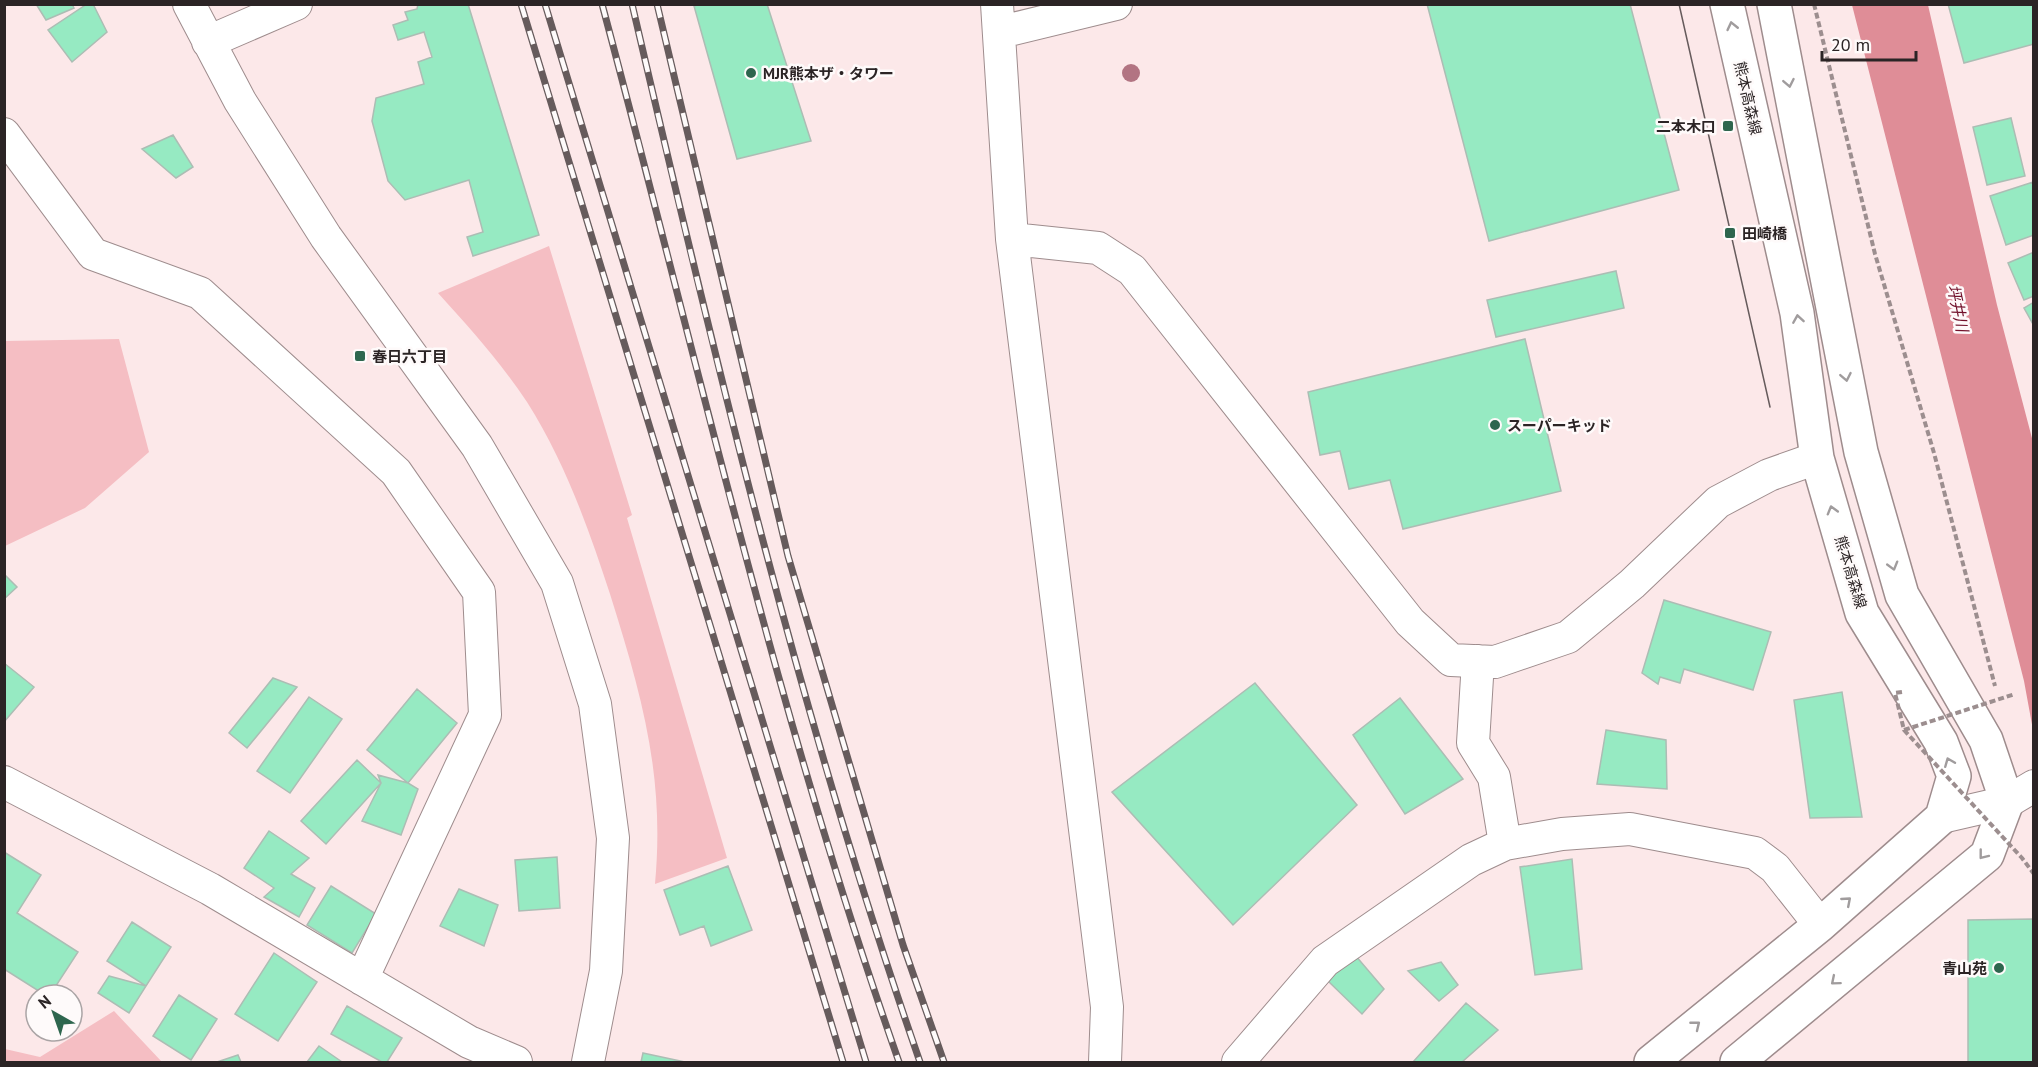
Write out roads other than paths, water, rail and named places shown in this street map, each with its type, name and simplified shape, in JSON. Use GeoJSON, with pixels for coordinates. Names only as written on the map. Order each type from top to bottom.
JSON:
{"type":"FeatureCollection","features":[{"type":"Feature","properties":{"kind":"main road","name":"熊本高森線"},"geometry":{"type":"LineString","coordinates":[[1727,4],[1797,313],[1817,458],[1862,613],[1941,742],[1954,776],[1942,817]]}},
{"type":"Feature","properties":{"kind":"main road"},"geometry":{"type":"LineString","coordinates":[[1737,1062],[1987,855],[2026,801],[1986,740],[1902,596],[1861,452],[1774,4]]}},
{"type":"Feature","properties":{"kind":"main road"},"geometry":{"type":"LineString","coordinates":[[1651,1062],[1821,925],[1942,817]]}},
{"type":"Feature","properties":{"kind":"street"},"geometry":{"type":"LineString","coordinates":[[189,4],[240,101],[326,237],[477,446],[557,583],[595,704],[613,838],[606,971],[588,1062]]}},
{"type":"Feature","properties":{"kind":"street"},"geometry":{"type":"LineString","coordinates":[[208,42],[296,4]]}},
{"type":"Feature","properties":{"kind":"street"},"geometry":{"type":"LineString","coordinates":[[1105,1062],[1107,1006],[1012,239],[999,18],[1116,4]]}},
{"type":"Feature","properties":{"kind":"street"},"geometry":{"type":"LineString","coordinates":[[4,134],[93,254],[200,292],[396,472],[479,592],[485,715],[362,979]]}},
{"type":"Feature","properties":{"kind":"street"},"geometry":{"type":"LineString","coordinates":[[1012,239],[1098,248],[1132,270],[1410,622],[1451,660],[1495,662],[1568,637],[1632,584],[1718,502],[1769,475],[1817,458]]}},
{"type":"Feature","properties":{"kind":"street"},"geometry":{"type":"LineString","coordinates":[[1478,661],[1473,743],[1494,777],[1505,844]]}},
{"type":"Feature","properties":{"kind":"street"},"geometry":{"type":"LineString","coordinates":[[4,782],[210,889],[362,979],[462,1052],[516,1062]]}},
{"type":"Feature","properties":{"kind":"street"},"geometry":{"type":"LineString","coordinates":[[1942,817],[2026,801]]}},
{"type":"Feature","properties":{"kind":"street"},"geometry":{"type":"LineString","coordinates":[[1238,1062],[1325,961],[1471,860],[1505,844],[1562,834],[1630,829],[1755,853],[1775,868],[1821,925]]}},
{"type":"Feature","properties":{"kind":"water","name":"坪井川"},"geometry":{"type":"Polygon","coordinates":[[[1852,5],[1928,5],[1997,305],[2033,442],[2033,730],[2024,681],[1852,5]]]}},
{"type":"Feature","properties":{"kind":"tram line"},"geometry":{"type":"LineString","coordinates":[[1679,4],[1770,407]]}},
{"type":"Feature","properties":{"kind":"railway"},"geometry":{"type":"LineString","coordinates":[[521,4],[843,1062]]}},
{"type":"Feature","properties":{"kind":"railway"},"geometry":{"type":"LineString","coordinates":[[545,4],[866,1062]]}},
{"type":"Feature","properties":{"kind":"railway"},"geometry":{"type":"LineString","coordinates":[[602,4],[776,669],[814,801],[899,1062]]}},
{"type":"Feature","properties":{"kind":"railway"},"geometry":{"type":"LineString","coordinates":[[632,4],[695,271],[762,538],[836,802],[920,1062]]}},
{"type":"Feature","properties":{"kind":"railway"},"geometry":{"type":"LineString","coordinates":[[657,4],[788,556],[903,945],[944,1062]]}},
{"type":"Feature","properties":{"kind":"place","name":"MJR熊本ザ・タワー"},"geometry":{"type":"Point","coordinates":[751,73]}},
{"type":"Feature","properties":{"kind":"place","name":"二本木口"},"geometry":{"type":"Point","coordinates":[1728,126]}},
{"type":"Feature","properties":{"kind":"place","name":"田崎橋"},"geometry":{"type":"Point","coordinates":[1730,233]}},
{"type":"Feature","properties":{"kind":"place","name":"春日六丁目"},"geometry":{"type":"Point","coordinates":[360,356]}},
{"type":"Feature","properties":{"kind":"place","name":"スーパーキッド"},"geometry":{"type":"Point","coordinates":[1495,425]}},
{"type":"Feature","properties":{"kind":"place","name":"青山苑"},"geometry":{"type":"Point","coordinates":[1999,968]}}]}
